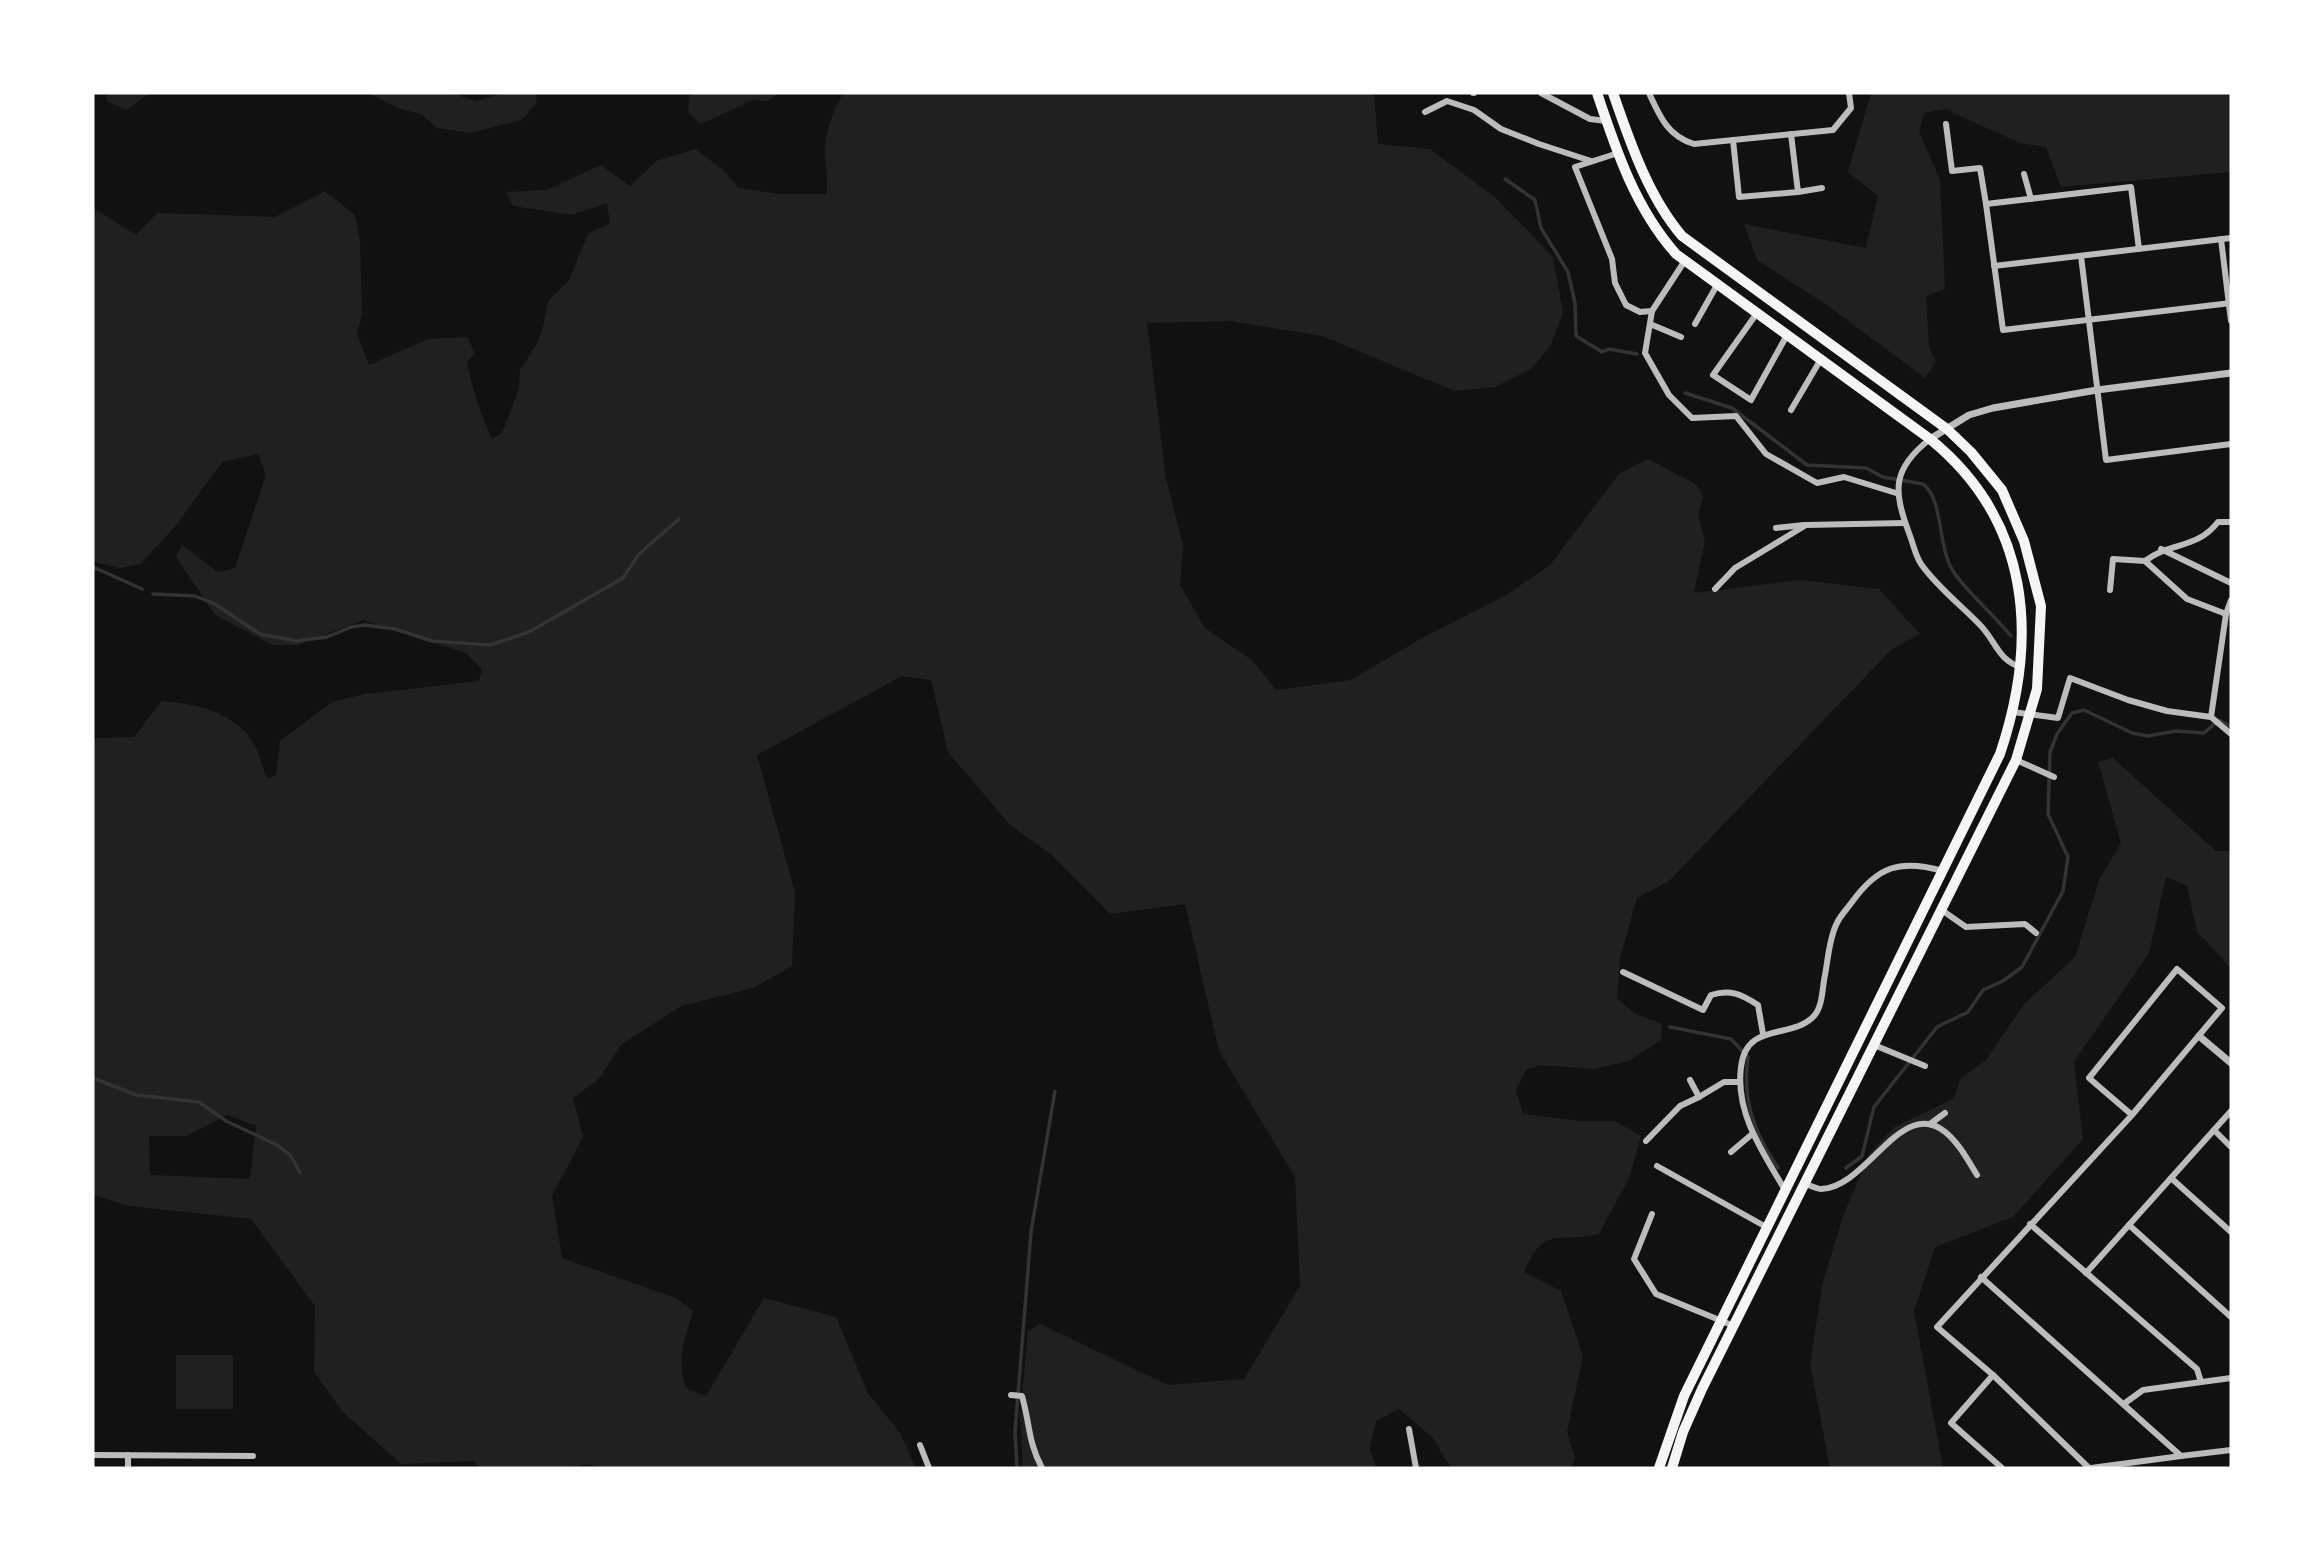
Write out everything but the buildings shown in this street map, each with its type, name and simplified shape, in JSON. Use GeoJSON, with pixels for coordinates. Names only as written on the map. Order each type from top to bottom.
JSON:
{"type":"FeatureCollection","features":[{"type":"Feature","properties":{"kind":"main road"},"geometry":{"type":"LineString","coordinates":[[1597,93],[1618,153],[1654,228],[1684,262],[1951,456],[1970,479],[1998,525],[2021,597],[2021,667],[2013,712],[2000,754],[1676,1415],[1659,1468]]}},
{"type":"Feature","properties":{"kind":"main road"},"geometry":{"type":"LineString","coordinates":[[1613,93],[1651,188],[1682,236],[1947,429],[1993,477],[2024,541],[2041,606],[2039,671],[2030,715],[2016,760],[1689,1417],[1672,1468]]}},
{"type":"Feature","properties":{"kind":"street"},"geometry":{"type":"LineString","coordinates":[[1541,93],[1590,119],[1606,121]]}},
{"type":"Feature","properties":{"kind":"street"},"geometry":{"type":"LineString","coordinates":[[1649,93],[1666,128],[1680,140],[1694,144],[1833,130],[1852,108],[1849,93]]}},
{"type":"Feature","properties":{"kind":"street"},"geometry":{"type":"LineString","coordinates":[[1425,112],[1447,101],[1474,110],[1501,128],[1539,144],[1592,161]]}},
{"type":"Feature","properties":{"kind":"street"},"geometry":{"type":"LineString","coordinates":[[1946,124],[1952,171],[1980,168],[2003,330],[2230,303]]}},
{"type":"Feature","properties":{"kind":"street"},"geometry":{"type":"LineString","coordinates":[[1791,134],[1798,192]]}},
{"type":"Feature","properties":{"kind":"street"},"geometry":{"type":"LineString","coordinates":[[1732,140],[1739,197],[1822,188]]}},
{"type":"Feature","properties":{"kind":"street"},"geometry":{"type":"LineString","coordinates":[[1618,153],[1575,167],[1612,259],[1615,283],[1626,305],[1640,312],[1652,311]]}},
{"type":"Feature","properties":{"kind":"street"},"geometry":{"type":"LineString","coordinates":[[2024,174],[2031,199]]}},
{"type":"Feature","properties":{"kind":"street"},"geometry":{"type":"LineString","coordinates":[[1986,204],[2131,187],[2139,249]]}},
{"type":"Feature","properties":{"kind":"street"},"geometry":{"type":"LineString","coordinates":[[1994,266],[2231,238]]}},
{"type":"Feature","properties":{"kind":"street"},"geometry":{"type":"LineString","coordinates":[[2221,239],[2231,321]]}},
{"type":"Feature","properties":{"kind":"street"},"geometry":{"type":"LineString","coordinates":[[2081,256],[2106,460],[2231,444]]}},
{"type":"Feature","properties":{"kind":"street"},"geometry":{"type":"LineString","coordinates":[[1684,262],[1652,311],[1645,353],[1669,396],[1692,418],[1736,416],[1766,454],[1817,483],[1844,477],[1896,493]]}},
{"type":"Feature","properties":{"kind":"street"},"geometry":{"type":"LineString","coordinates":[[1695,324],[1717,285]]}},
{"type":"Feature","properties":{"kind":"street"},"geometry":{"type":"LineString","coordinates":[[1757,313],[1713,374],[1751,400],[1787,335]]}},
{"type":"Feature","properties":{"kind":"street"},"geometry":{"type":"LineString","coordinates":[[1650,324],[1681,337]]}},
{"type":"Feature","properties":{"kind":"street"},"geometry":{"type":"LineString","coordinates":[[1791,410],[1821,359]]}},
{"type":"Feature","properties":{"kind":"street"},"geometry":{"type":"LineString","coordinates":[[2021,667],[2007,663],[1983,629],[1941,588],[1919,561],[1896,493],[1901,471],[1914,452],[1969,415],[1993,408],[2097,390],[2231,373]]}},
{"type":"Feature","properties":{"kind":"street"},"geometry":{"type":"LineString","coordinates":[[2144,561],[2161,549],[2186,545],[2208,536],[2218,522],[2231,522]]}},
{"type":"Feature","properties":{"kind":"street"},"geometry":{"type":"LineString","coordinates":[[1776,528],[1905,523]]}},
{"type":"Feature","properties":{"kind":"street"},"geometry":{"type":"LineString","coordinates":[[1715,589],[1735,568],[1806,525]]}},
{"type":"Feature","properties":{"kind":"street"},"geometry":{"type":"LineString","coordinates":[[2161,549],[2231,583]]}},
{"type":"Feature","properties":{"kind":"street"},"geometry":{"type":"LineString","coordinates":[[2110,590],[2113,559],[2144,561],[2186,599],[2226,614]]}},
{"type":"Feature","properties":{"kind":"street"},"geometry":{"type":"LineString","coordinates":[[2211,717],[2226,614],[2231,600]]}},
{"type":"Feature","properties":{"kind":"street"},"geometry":{"type":"LineString","coordinates":[[2013,712],[2058,718],[2070,678],[2141,704],[2211,717],[2231,734]]}},
{"type":"Feature","properties":{"kind":"street"},"geometry":{"type":"LineString","coordinates":[[2016,760],[2054,777]]}},
{"type":"Feature","properties":{"kind":"street"},"geometry":{"type":"LineString","coordinates":[[1786,1192],[1751,1135],[1740,1082],[1741,1064],[1750,1045],[1763,1034],[1802,1026],[1818,1010],[1836,924],[1869,879],[1887,867],[1928,867],[1943,871]]}},
{"type":"Feature","properties":{"kind":"street"},"geometry":{"type":"LineString","coordinates":[[1943,911],[1966,927],[2025,924],[2036,933]]}},
{"type":"Feature","properties":{"kind":"street"},"geometry":{"type":"LineString","coordinates":[[2132,1115],[2089,1078],[2177,969],[2222,1008],[2132,1115],[1937,1327],[1993,1375],[2090,1468],[2231,1450]]}},
{"type":"Feature","properties":{"kind":"street"},"geometry":{"type":"LineString","coordinates":[[1623,972],[1703,1010],[1711,995],[1726,990],[1742,995],[1758,1004],[1763,1034]]}},
{"type":"Feature","properties":{"kind":"street"},"geometry":{"type":"LineString","coordinates":[[2199,1036],[2231,1063]]}},
{"type":"Feature","properties":{"kind":"street"},"geometry":{"type":"LineString","coordinates":[[1874,1045],[1925,1066]]}},
{"type":"Feature","properties":{"kind":"street"},"geometry":{"type":"LineString","coordinates":[[1690,1080],[1699,1097]]}},
{"type":"Feature","properties":{"kind":"street"},"geometry":{"type":"LineString","coordinates":[[1646,1141],[1680,1106],[1724,1082],[1740,1082]]}},
{"type":"Feature","properties":{"kind":"street"},"geometry":{"type":"LineString","coordinates":[[2086,1273],[2231,1111]]}},
{"type":"Feature","properties":{"kind":"street"},"geometry":{"type":"LineString","coordinates":[[1805,1184],[1821,1189],[1849,1179],[1907,1126],[1930,1124],[1945,1113]]}},
{"type":"Feature","properties":{"kind":"street"},"geometry":{"type":"LineString","coordinates":[[1930,1124],[1955,1141],[1977,1175]]}},
{"type":"Feature","properties":{"kind":"street"},"geometry":{"type":"LineString","coordinates":[[2214,1130],[2231,1147]]}},
{"type":"Feature","properties":{"kind":"street"},"geometry":{"type":"LineString","coordinates":[[1731,1152],[1751,1135]]}},
{"type":"Feature","properties":{"kind":"street"},"geometry":{"type":"LineString","coordinates":[[1657,1166],[1768,1228]]}},
{"type":"Feature","properties":{"kind":"street"},"geometry":{"type":"LineString","coordinates":[[2171,1178],[2231,1232]]}},
{"type":"Feature","properties":{"kind":"street"},"geometry":{"type":"LineString","coordinates":[[1652,1214],[1634,1259],[1656,1294],[1734,1326]]}},
{"type":"Feature","properties":{"kind":"street"},"geometry":{"type":"LineString","coordinates":[[2030,1224],[2197,1369],[2201,1382]]}},
{"type":"Feature","properties":{"kind":"street"},"geometry":{"type":"LineString","coordinates":[[2129,1225],[2231,1317]]}},
{"type":"Feature","properties":{"kind":"street"},"geometry":{"type":"LineString","coordinates":[[1982,1277],[2181,1456]]}},
{"type":"Feature","properties":{"kind":"street"},"geometry":{"type":"LineString","coordinates":[[1993,1375],[1951,1423],[2001,1468]]}},
{"type":"Feature","properties":{"kind":"street"},"geometry":{"type":"LineString","coordinates":[[2125,1403],[2143,1390],[2231,1378]]}},
{"type":"Feature","properties":{"kind":"street"},"geometry":{"type":"LineString","coordinates":[[1011,1395],[1022,1396],[1029,1422],[1030,1447],[1042,1468]]}},
{"type":"Feature","properties":{"kind":"street"},"geometry":{"type":"LineString","coordinates":[[1409,1429],[1416,1468]]}},
{"type":"Feature","properties":{"kind":"street"},"geometry":{"type":"LineString","coordinates":[[920,1445],[929,1468]]}},
{"type":"Feature","properties":{"kind":"street"},"geometry":{"type":"LineString","coordinates":[[93,1455],[253,1456]]}},
{"type":"Feature","properties":{"kind":"street"},"geometry":{"type":"LineString","coordinates":[[128,1455],[128,1468]]}},
{"type":"Feature","properties":{"kind":"shaded area"},"geometry":{"type":"Polygon","coordinates":[[[105,93],[149,93],[127,110],[108,102],[105,93]]]}},
{"type":"Feature","properties":{"kind":"shaded area"},"geometry":{"type":"Polygon","coordinates":[[[368,93],[451,93],[476,101],[503,93],[537,93],[536,104],[521,120],[471,133],[437,128],[421,114],[401,109],[368,93]]]}},
{"type":"Feature","properties":{"kind":"shaded area"},"geometry":{"type":"Polygon","coordinates":[[[690,93],[780,93],[767,101],[753,100],[701,124],[688,112],[690,93]]]}},
{"type":"Feature","properties":{"kind":"shaded area"},"geometry":{"type":"Polygon","coordinates":[[[843,93],[1374,93],[1378,144],[1430,149],[1496,198],[1553,257],[1563,312],[1551,345],[1531,369],[1495,387],[1455,391],[1322,336],[1231,321],[1147,323],[1166,479],[1183,546],[1180,585],[1205,628],[1253,661],[1276,690],[1351,680],[1422,638],[1508,594],[1550,565],[1619,474],[1648,459],[1697,485],[1703,497],[1698,515],[1705,541],[1694,593],[1800,580],[1879,589],[1920,634],[1892,649],[1669,881],[1637,898],[1620,958],[1617,998],[1635,1014],[1662,1024],[1661,1040],[1629,1061],[1594,1069],[1539,1065],[1526,1070],[1516,1090],[1523,1114],[1580,1121],[1615,1121],[1641,1136],[1629,1178],[1599,1234],[1546,1242],[1539,1247],[1524,1272],[1561,1291],[1583,1356],[1567,1432],[1575,1458],[1571,1468],[1451,1468],[1433,1438],[1399,1409],[1376,1421],[1370,1449],[1376,1468],[1023,1468],[1020,1417],[1028,1331],[1040,1324],[1168,1385],[1244,1379],[1300,1286],[1295,1177],[1219,1051],[1185,904],[1110,914],[1052,855],[1010,825],[948,752],[931,680],[902,676],[757,755],[795,892],[792,966],[753,988],[681,1006],[621,1045],[600,1078],[573,1098],[583,1137],[552,1196],[562,1258],[676,1298],[693,1311],[682,1358],[686,1388],[706,1396],[764,1298],[836,1317],[868,1393],[900,1433],[916,1468],[599,1468],[589,1464],[565,1468],[479,1468],[474,1461],[401,1464],[343,1412],[314,1372],[315,1306],[251,1219],[129,1206],[93,1195],[93,738],[134,737],[162,701],[189,704],[216,712],[249,736],[267,779],[276,775],[280,741],[332,702],[365,694],[479,681],[482,669],[466,653],[363,620],[298,645],[273,645],[215,615],[176,557],[182,545],[218,572],[235,568],[266,475],[258,454],[222,462],[177,524],[141,564],[120,568],[93,562],[93,208],[136,235],[157,213],[275,217],[325,191],[355,215],[360,241],[362,313],[357,334],[369,365],[428,339],[467,337],[475,353],[467,362],[471,382],[492,439],[502,433],[519,389],[520,370],[537,344],[543,327],[548,301],[569,280],[588,234],[610,223],[607,203],[572,215],[513,206],[506,192],[547,190],[601,165],[630,186],[656,161],[695,149],[722,169],[739,188],[778,194],[826,194],[827,134],[843,93]],[[227,1115],[186,1136],[149,1136],[150,1175],[250,1179],[256,1126],[227,1115]]]}},
{"type":"Feature","properties":{"kind":"shaded area"},"geometry":{"type":"Polygon","coordinates":[[[1871,93],[2231,93],[2231,172],[2061,187],[2046,147],[2020,143],[1945,109],[1924,113],[1919,131],[1940,180],[1945,289],[1926,296],[1929,347],[1936,362],[1925,378],[1827,305],[1757,260],[1744,224],[1866,248],[1878,196],[1848,172],[1871,93]]]}},
{"type":"Feature","properties":{"kind":"shaded area"},"geometry":{"type":"Polygon","coordinates":[[[2113,758],[2216,851],[2231,851],[2231,968],[2197,932],[2187,886],[2166,877],[2149,953],[2074,1062],[2083,1139],[2013,1217],[1935,1247],[1914,1311],[1943,1468],[1830,1468],[1810,1364],[1823,1282],[1843,1216],[1870,1153],[1894,1127],[1953,1099],[1961,1078],[1985,1061],[2024,1004],[2075,957],[2099,880],[2121,843],[2098,762],[2113,758]]]}},
{"type":"Feature","properties":{"kind":"shaded area"},"geometry":{"type":"Polygon","coordinates":[[[176,1355],[233,1355],[233,1409],[176,1409],[176,1355]]]}},
{"type":"Feature","properties":{"kind":"waterway"},"geometry":{"type":"LineString","coordinates":[[1505,179],[1535,200],[1541,228],[1568,272],[1575,303],[1576,336],[1602,352],[1609,349],[1637,354]]}},
{"type":"Feature","properties":{"kind":"waterway"},"geometry":{"type":"LineString","coordinates":[[1685,393],[1732,408],[1807,465],[1866,468],[1883,477],[1923,484],[1930,491],[1938,512],[1948,561],[1953,571],[2011,636]]}},
{"type":"Feature","properties":{"kind":"waterway"},"geometry":{"type":"LineString","coordinates":[[153,594],[195,596],[215,604],[260,634],[296,641],[327,637],[351,627],[365,625],[395,629],[432,641],[490,645],[529,632],[623,578],[639,554],[679,519]]}},
{"type":"Feature","properties":{"kind":"waterway"},"geometry":{"type":"LineString","coordinates":[[93,567],[142,589]]}},
{"type":"Feature","properties":{"kind":"waterway"},"geometry":{"type":"LineString","coordinates":[[1846,1168],[1862,1156],[1874,1107],[1937,1027],[1968,1012],[1983,990],[2003,981],[2022,967],[2063,891],[2068,857],[2048,814],[2050,752],[2057,734],[2072,713],[2084,710],[2132,733],[2147,736],[2176,731],[2204,733],[2219,720],[2231,727]]}},
{"type":"Feature","properties":{"kind":"waterway"},"geometry":{"type":"LineString","coordinates":[[1670,1027],[1731,1039],[1748,1057],[1747,1088],[1752,1116],[1762,1142],[1778,1168]]}},
{"type":"Feature","properties":{"kind":"waterway"},"geometry":{"type":"LineString","coordinates":[[93,1078],[136,1095],[199,1102],[226,1121],[277,1145],[291,1156],[300,1173]]}},
{"type":"Feature","properties":{"kind":"waterway"},"geometry":{"type":"LineString","coordinates":[[1017,1468],[1015,1432],[1031,1232],[1055,1091]]}}]}
